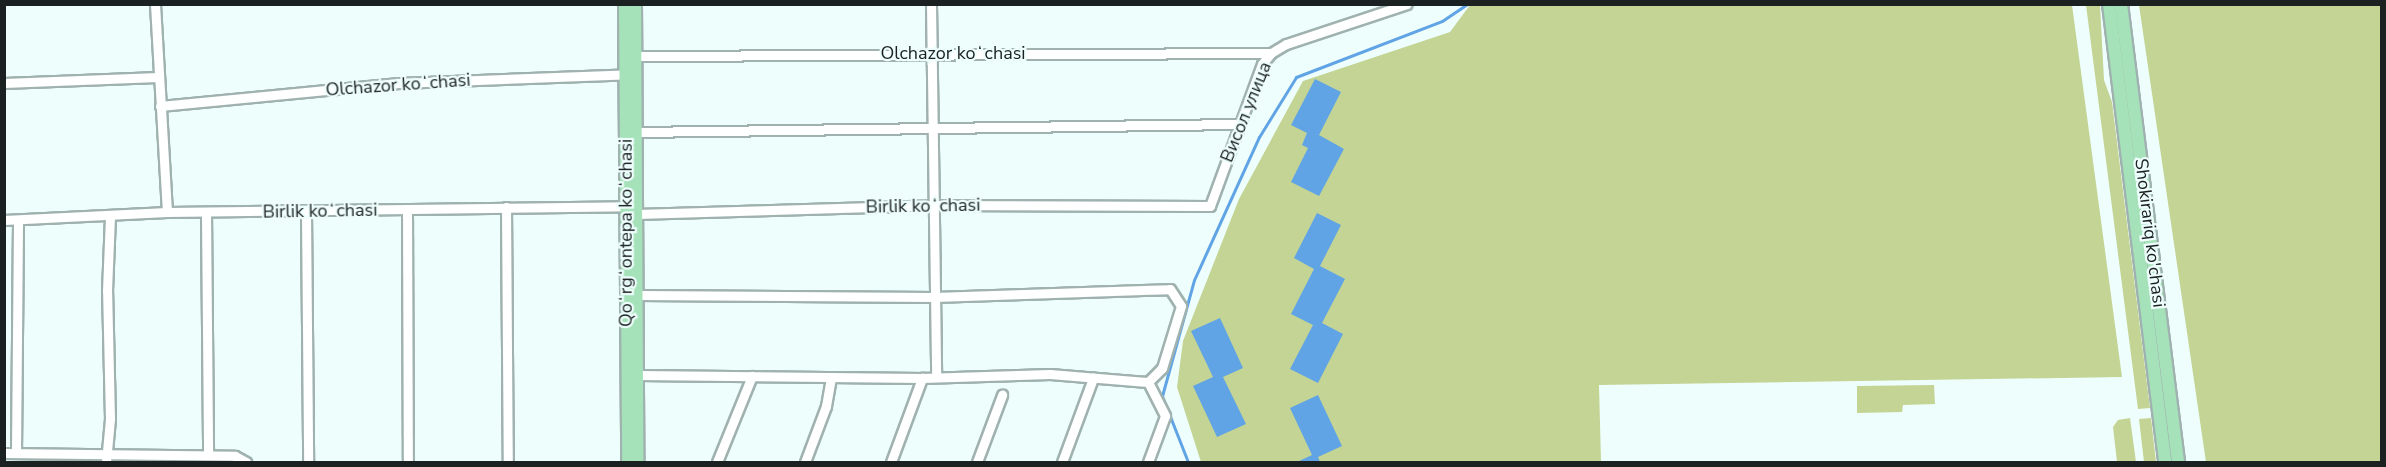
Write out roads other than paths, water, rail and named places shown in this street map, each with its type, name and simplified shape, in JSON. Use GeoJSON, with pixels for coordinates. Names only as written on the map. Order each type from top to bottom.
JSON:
{"type":"FeatureCollection","features":[{"type":"Feature","properties":{"kind":"main road","name":"Qoʻrgʻontepa koʻchasi"},"geometry":{"type":"LineString","coordinates":[[625,4],[636,132],[628,462]]}},
{"type":"Feature","properties":{"kind":"main road","name":"Qoʻrgʻontepa koʻchasi"},"geometry":{"type":"LineString","coordinates":[[635,4],[636,56],[631,74],[637,295],[637,462]]}},
{"type":"Feature","properties":{"kind":"main road","name":"Shokirariq ko'chasi"},"geometry":{"type":"LineString","coordinates":[[2109,4],[2165,462]]}},
{"type":"Feature","properties":{"kind":"main road","name":"Shokirariq ko'chasi"},"geometry":{"type":"LineString","coordinates":[[2121,4],[2178,462]]}},
{"type":"Feature","properties":{"kind":"street"},"geometry":{"type":"LineString","coordinates":[[155,4],[167,212]]}},
{"type":"Feature","properties":{"kind":"street"},"geometry":{"type":"LineString","coordinates":[[931,4],[936,376]]}},
{"type":"Feature","properties":{"kind":"street","name":"Висол улица"},"geometry":{"type":"LineString","coordinates":[[1210,206],[1262,64],[1271,52],[1407,4]]}},
{"type":"Feature","properties":{"kind":"street","name":"Olchazor koʻchasi"},"geometry":{"type":"LineString","coordinates":[[636,56],[1271,52]]}},
{"type":"Feature","properties":{"kind":"street","name":"Olchazor koʻchasi"},"geometry":{"type":"LineString","coordinates":[[160,106],[399,83],[631,74]]}},
{"type":"Feature","properties":{"kind":"street"},"geometry":{"type":"LineString","coordinates":[[4,83],[158,76]]}},
{"type":"Feature","properties":{"kind":"street"},"geometry":{"type":"LineString","coordinates":[[636,132],[1239,124]]}},
{"type":"Feature","properties":{"kind":"street","name":"Birlik koʻchasi"},"geometry":{"type":"LineString","coordinates":[[4,220],[167,212],[306,212],[506,207],[1210,206]]}},
{"type":"Feature","properties":{"kind":"street"},"geometry":{"type":"LineString","coordinates":[[506,207],[508,462]]}},
{"type":"Feature","properties":{"kind":"street"},"geometry":{"type":"LineString","coordinates":[[407,209],[408,462]]}},
{"type":"Feature","properties":{"kind":"street"},"geometry":{"type":"LineString","coordinates":[[306,212],[308,462]]}},
{"type":"Feature","properties":{"kind":"street"},"geometry":{"type":"LineString","coordinates":[[206,213],[208,455]]}},
{"type":"Feature","properties":{"kind":"street"},"geometry":{"type":"LineString","coordinates":[[106,462],[110,216]]}},
{"type":"Feature","properties":{"kind":"street"},"geometry":{"type":"LineString","coordinates":[[15,453],[15,292],[18,220]]}},
{"type":"Feature","properties":{"kind":"street"},"geometry":{"type":"LineString","coordinates":[[637,295],[934,297],[1170,289],[1181,306],[1162,368],[1148,382],[1050,374],[922,378],[637,375]]}},
{"type":"Feature","properties":{"kind":"street"},"geometry":{"type":"LineString","coordinates":[[4,292],[15,292]]}},
{"type":"Feature","properties":{"kind":"street"},"geometry":{"type":"LineString","coordinates":[[717,462],[752,376]]}},
{"type":"Feature","properties":{"kind":"street"},"geometry":{"type":"LineString","coordinates":[[805,462],[826,406],[831,377]]}},
{"type":"Feature","properties":{"kind":"street"},"geometry":{"type":"LineString","coordinates":[[891,462],[922,378]]}},
{"type":"Feature","properties":{"kind":"street"},"geometry":{"type":"LineString","coordinates":[[1062,462],[1093,378]]}},
{"type":"Feature","properties":{"kind":"street"},"geometry":{"type":"LineString","coordinates":[[1148,382],[1165,416],[1149,462]]}},
{"type":"Feature","properties":{"kind":"street"},"geometry":{"type":"LineString","coordinates":[[4,391],[16,391]]}},
{"type":"Feature","properties":{"kind":"street"},"geometry":{"type":"LineString","coordinates":[[977,462],[1002,395]]}},
{"type":"Feature","properties":{"kind":"street"},"geometry":{"type":"LineString","coordinates":[[4,453],[107,452],[208,455],[242,457],[246,462]]}},
{"type":"Feature","properties":{"kind":"water"},"geometry":{"type":"Polygon","coordinates":[[[1315,79],[1341,92],[1319,135],[1344,149],[1319,196],[1291,182],[1308,148],[1302,145],[1307,133],[1291,125],[1315,79]]]}},
{"type":"Feature","properties":{"kind":"water"},"geometry":{"type":"Polygon","coordinates":[[[1317,213],[1341,225],[1320,266],[1345,279],[1322,323],[1343,334],[1318,383],[1290,369],[1313,325],[1291,314],[1314,269],[1294,258],[1317,213]]]}},
{"type":"Feature","properties":{"kind":"water"},"geometry":{"type":"Polygon","coordinates":[[[1220,318],[1243,368],[1223,377],[1246,424],[1217,437],[1193,386],[1213,377],[1191,331],[1220,318]]]}},
{"type":"Feature","properties":{"kind":"water"},"geometry":{"type":"Polygon","coordinates":[[[1318,395],[1342,446],[1318,457],[1320,462],[1297,462],[1312,455],[1290,408],[1318,395]]]}},
{"type":"Feature","properties":{"kind":"waterway"},"geometry":{"type":"LineString","coordinates":[[1188,462],[1162,396],[1194,280],[1259,137],[1296,77],[1442,21],[1467,4]]}}]}
